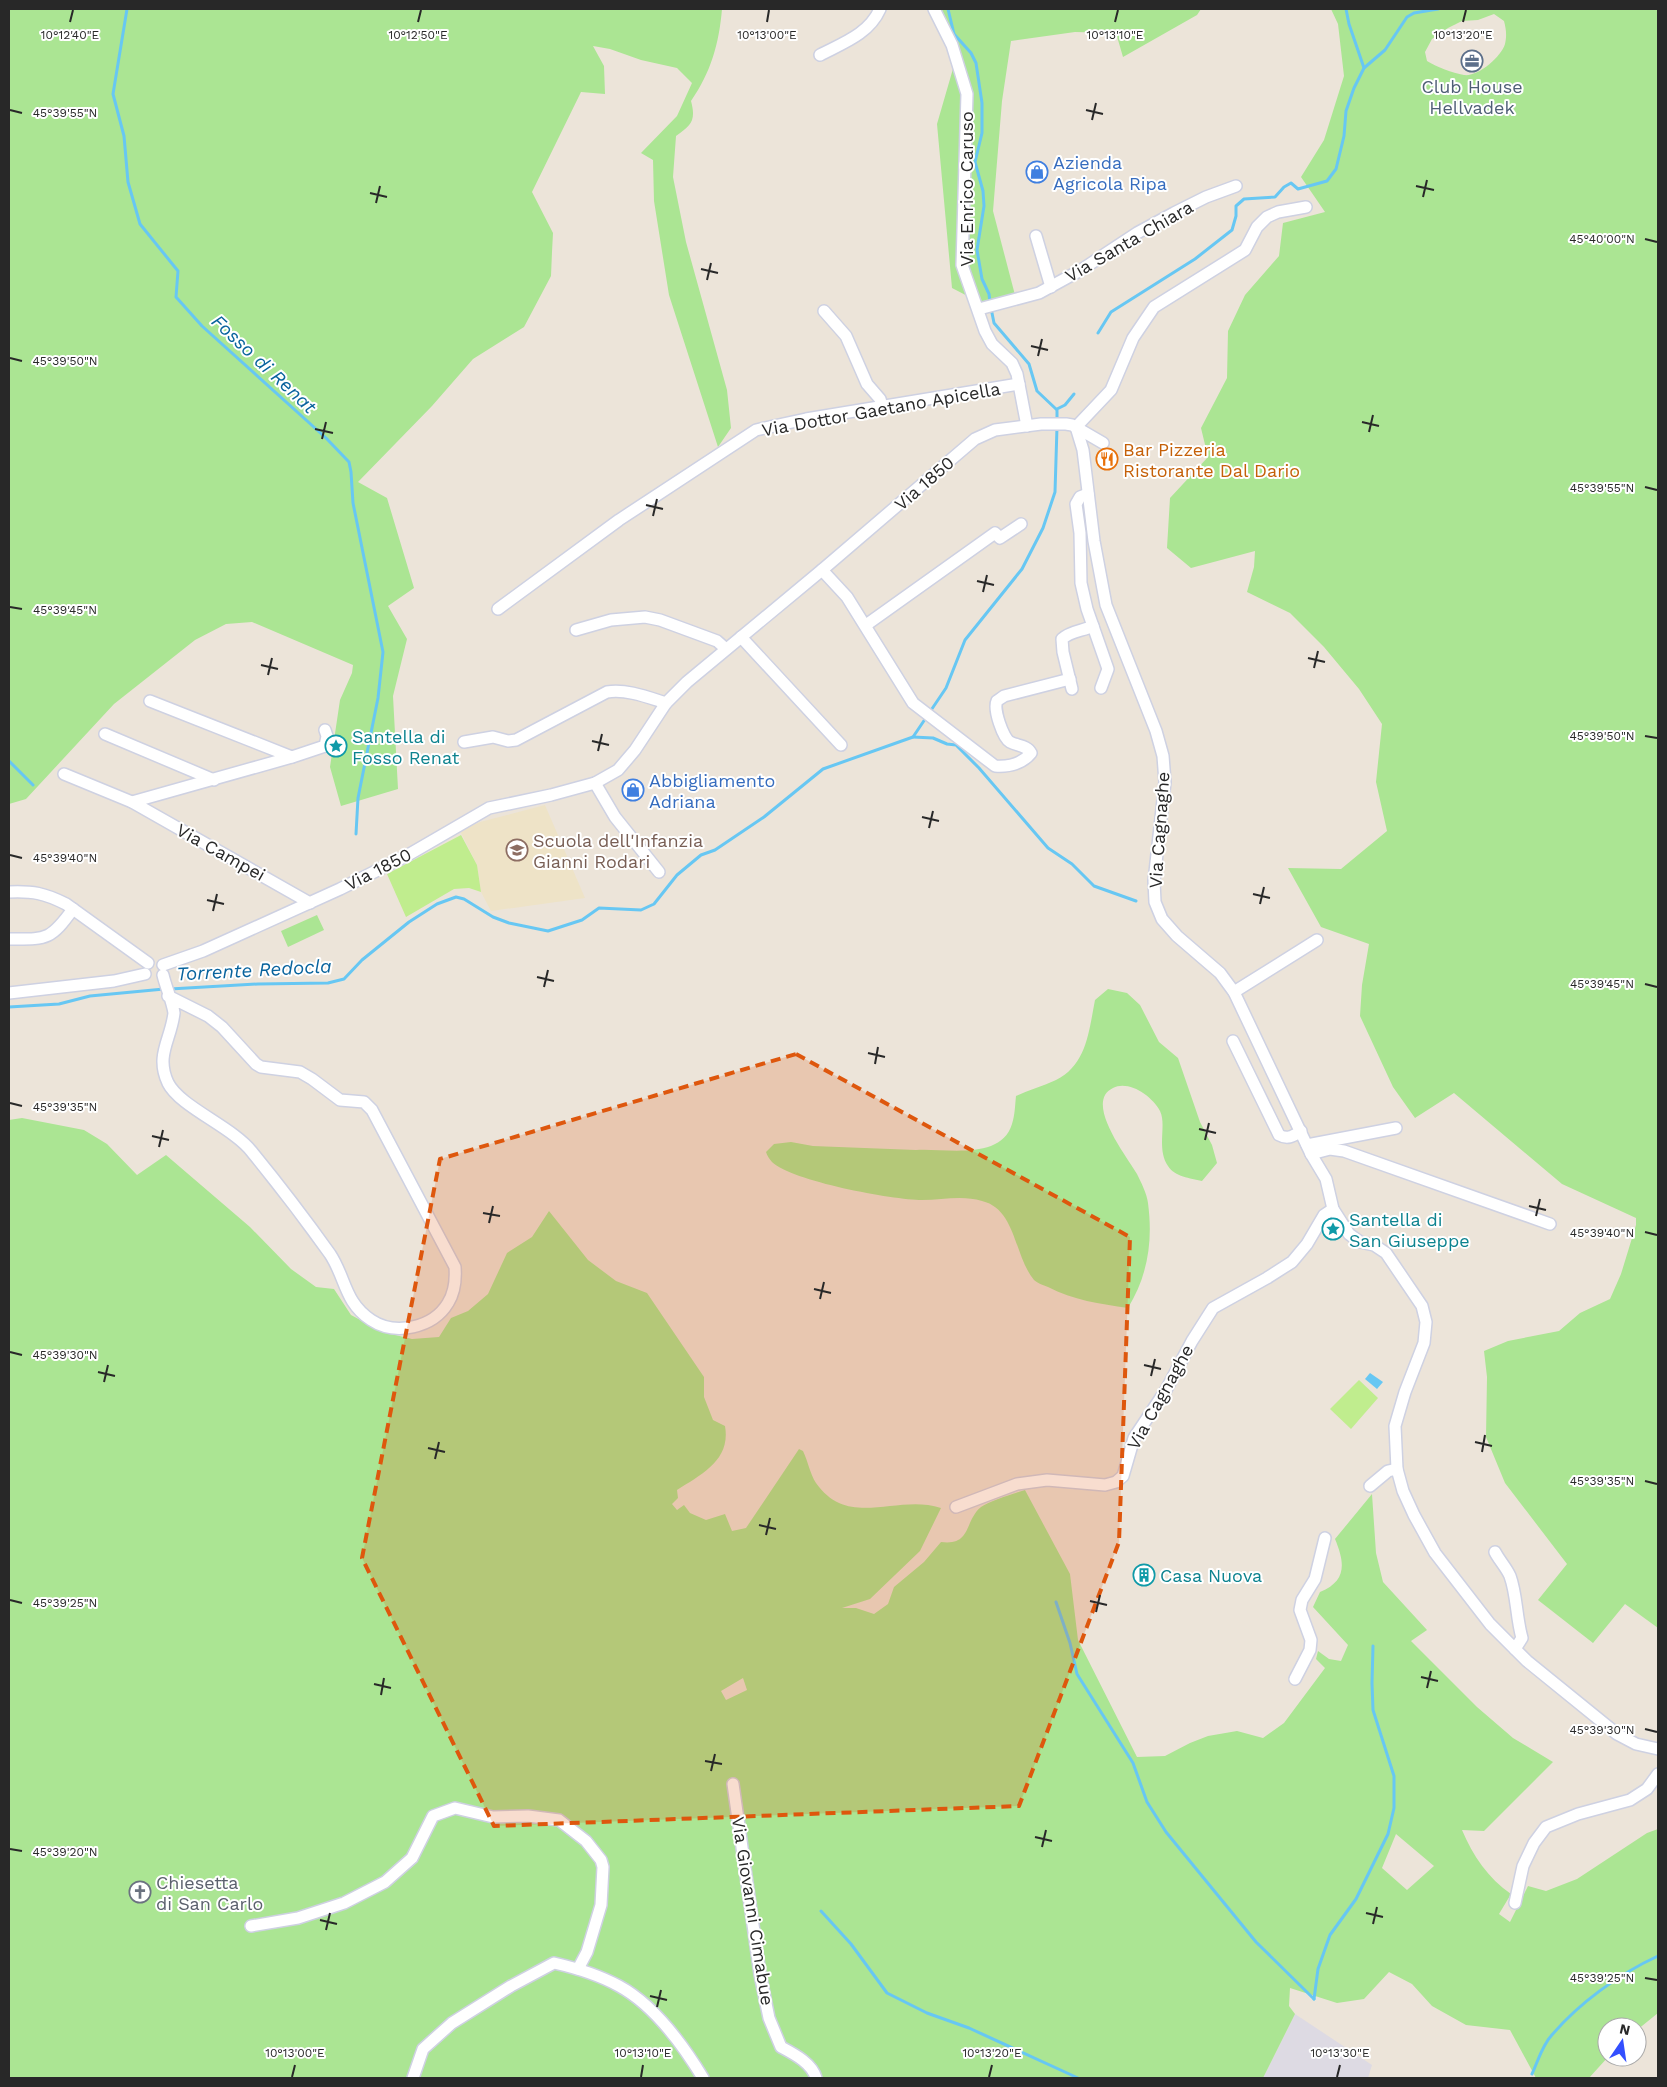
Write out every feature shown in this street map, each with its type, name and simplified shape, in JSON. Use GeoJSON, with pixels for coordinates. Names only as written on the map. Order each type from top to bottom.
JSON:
{"type":"FeatureCollection","features":[{"type":"Feature","properties":{"kind":"street"},"geometry":{"type":"LineString","coordinates":[[820,55],[856,37],[868,27],[880,9]]}},
{"type":"Feature","properties":{"kind":"street","name":"Via Enrico Caruso"},"geometry":{"type":"LineString","coordinates":[[934,9],[952,45],[967,94],[962,265],[985,330],[992,344],[1012,362],[1027,426]]}},
{"type":"Feature","properties":{"kind":"street","name":"Via Santa Chiara"},"geometry":{"type":"LineString","coordinates":[[979,309],[1033,295],[1051,287],[1174,212],[1236,186]]}},
{"type":"Feature","properties":{"kind":"street"},"geometry":{"type":"LineString","coordinates":[[1103,443],[1071,426],[1112,390],[1134,338],[1154,307],[1245,250],[1257,227],[1267,217],[1278,212],[1306,207]]}},
{"type":"Feature","properties":{"kind":"street","name":"Via Santa Chiara"},"geometry":{"type":"LineString","coordinates":[[1036,236],[1051,287]]}},
{"type":"Feature","properties":{"kind":"street"},"geometry":{"type":"LineString","coordinates":[[824,311],[846,336],[867,384],[880,399],[882,406]]}},
{"type":"Feature","properties":{"kind":"street","name":"Via Dottor Gaetano Apicella"},"geometry":{"type":"LineString","coordinates":[[498,609],[619,520],[756,430],[882,406],[1018,384]]}},
{"type":"Feature","properties":{"kind":"street","name":"Via 1850"},"geometry":{"type":"LineString","coordinates":[[147,968],[150,979],[153,980],[203,951],[310,903],[408,855],[488,808],[551,795],[595,783],[618,770],[666,703],[687,682],[822,570],[975,438],[994,430],[1041,424],[1071,426]]}},
{"type":"Feature","properties":{"kind":"street","name":"Via Cagnaghe"},"geometry":{"type":"LineString","coordinates":[[1071,426],[1083,450],[1100,577],[1106,605],[1156,731],[1163,756],[1165,782],[1154,881],[1155,902],[1162,919],[1177,936],[1220,973],[1234,992],[1309,1150],[1326,1179],[1333,1210],[1352,1238],[1381,1249],[1386,1253],[1419,1300],[1425,1314],[1424,1343],[1405,1392],[1396,1426],[1397,1469],[1414,1515],[1435,1553],[1490,1624],[1515,1649],[1617,1734],[1636,1744],[1658,1749]]}},
{"type":"Feature","properties":{"kind":"street"},"geometry":{"type":"LineString","coordinates":[[1088,494],[1080,497],[1076,504],[1080,533],[1081,583],[1108,669],[1101,688]]}},
{"type":"Feature","properties":{"kind":"street"},"geometry":{"type":"LineString","coordinates":[[866,626],[995,533],[1000,538],[1021,524]]}},
{"type":"Feature","properties":{"kind":"street"},"geometry":{"type":"LineString","coordinates":[[822,570],[847,597],[917,706],[996,766],[1007,767],[1021,761],[1031,753],[1028,748],[1009,742],[1002,733],[996,706],[998,701],[1004,696],[1071,684],[1063,652],[1062,639],[1067,634],[1093,626]]}},
{"type":"Feature","properties":{"kind":"street"},"geometry":{"type":"LineString","coordinates":[[576,630],[612,620],[645,617],[660,620],[717,642],[726,649]]}},
{"type":"Feature","properties":{"kind":"street"},"geometry":{"type":"LineString","coordinates":[[741,637],[842,745]]}},
{"type":"Feature","properties":{"kind":"street"},"geometry":{"type":"LineString","coordinates":[[464,742],[494,737],[508,741],[516,740],[607,692],[619,690],[630,692],[666,703]]}},
{"type":"Feature","properties":{"kind":"street"},"geometry":{"type":"LineString","coordinates":[[150,701],[292,757]]}},
{"type":"Feature","properties":{"kind":"street"},"geometry":{"type":"LineString","coordinates":[[132,802],[214,780],[325,746],[327,741],[325,730]]}},
{"type":"Feature","properties":{"kind":"street"},"geometry":{"type":"LineString","coordinates":[[105,734],[214,780]]}},
{"type":"Feature","properties":{"kind":"street","name":"Via Campei"},"geometry":{"type":"LineString","coordinates":[[64,774],[132,802],[310,903]]}},
{"type":"Feature","properties":{"kind":"street"},"geometry":{"type":"LineString","coordinates":[[595,783],[615,817],[659,872]]}},
{"type":"Feature","properties":{"kind":"street"},"geometry":{"type":"LineString","coordinates":[[9,892],[36,892],[54,897],[73,909],[147,968]]}},
{"type":"Feature","properties":{"kind":"street"},"geometry":{"type":"LineString","coordinates":[[9,939],[38,939],[50,936],[60,927],[73,909]]}},
{"type":"Feature","properties":{"kind":"street"},"geometry":{"type":"LineString","coordinates":[[1234,992],[1316,940]]}},
{"type":"Feature","properties":{"kind":"street","name":"Via 1850"},"geometry":{"type":"LineString","coordinates":[[9,992],[114,981],[147,968],[156,961],[163,975]]}},
{"type":"Feature","properties":{"kind":"street"},"geometry":{"type":"LineString","coordinates":[[163,975],[168,996],[174,1013],[164,1048],[163,1065],[172,1090],[246,1145],[329,1254],[348,1295],[361,1312],[372,1321],[384,1327],[397,1329],[422,1325],[438,1314],[449,1303],[456,1284],[455,1267],[372,1110],[364,1102],[340,1100],[312,1078],[300,1072],[261,1067],[222,1027],[208,1016],[168,996]]}},
{"type":"Feature","properties":{"kind":"street"},"geometry":{"type":"LineString","coordinates":[[1234,1042],[1279,1135],[1285,1138],[1292,1137],[1301,1131]]}},
{"type":"Feature","properties":{"kind":"street"},"geometry":{"type":"LineString","coordinates":[[1309,1150],[1396,1128]]}},
{"type":"Feature","properties":{"kind":"street"},"geometry":{"type":"LineString","coordinates":[[1309,1150],[1330,1149],[1344,1151],[1550,1224]]}},
{"type":"Feature","properties":{"kind":"street","name":"Via Cagnaghe"},"geometry":{"type":"LineString","coordinates":[[956,1507],[1017,1484],[1047,1480],[1105,1485],[1116,1482],[1123,1476],[1134,1438],[1166,1390],[1192,1341],[1213,1308],[1292,1262],[1307,1244],[1324,1215],[1333,1210]]}},
{"type":"Feature","properties":{"kind":"street"},"geometry":{"type":"LineString","coordinates":[[1370,1486],[1388,1470],[1397,1469]]}},
{"type":"Feature","properties":{"kind":"street"},"geometry":{"type":"LineString","coordinates":[[1295,1680],[1310,1650],[1311,1640],[1300,1610],[1302,1600],[1315,1580],[1325,1538]]}},
{"type":"Feature","properties":{"kind":"street"},"geometry":{"type":"LineString","coordinates":[[1494,1552],[1509,1574],[1513,1588],[1522,1638],[1515,1649]]}},
{"type":"Feature","properties":{"kind":"street"},"geometry":{"type":"LineString","coordinates":[[1514,1903],[1524,1866],[1534,1843],[1546,1827],[1578,1814],[1630,1800],[1647,1789],[1658,1774]]}},
{"type":"Feature","properties":{"kind":"street","name":"Via Giovanni Cimabue"},"geometry":{"type":"LineString","coordinates":[[733,1784],[760,1974],[769,2018],[781,2047],[799,2057],[814,2072],[816,2078]]}},
{"type":"Feature","properties":{"kind":"street"},"geometry":{"type":"LineString","coordinates":[[251,1926],[298,1918],[334,1906],[384,1882],[412,1858],[433,1816],[455,1802],[493,1817],[528,1816],[560,1820],[586,1841],[601,1860],[603,1867],[601,1905],[587,1952],[578,1969]]}},
{"type":"Feature","properties":{"kind":"street"},"geometry":{"type":"LineString","coordinates":[[413,2078],[423,2049],[452,2023],[511,1986],[554,1963],[578,1969],[620,1986],[658,2016],[704,2078]]}},
{"type":"Feature","properties":{"kind":"highlighted area"},"geometry":{"type":"Polygon","coordinates":[[[796,1054],[1130,1237],[1119,1542],[1019,1806],[494,1826],[362,1558],[440,1159],[796,1054]]]}},
{"type":"Feature","properties":{"kind":"shaded area","name":"Scuola dell'Infanzia Gianni Rodari"},"geometry":{"type":"Polygon","coordinates":[[[545,805],[585,898],[491,911],[481,892],[477,865],[460,831],[480,822],[545,805]]]}},
{"type":"Feature","properties":{"kind":"shaded area"},"geometry":{"type":"Polygon","coordinates":[[[1295,2014],[1372,2065],[1368,2078],[1263,2078],[1295,2014]]]}},
{"type":"Feature","properties":{"kind":"green space"},"geometry":{"type":"Polygon","coordinates":[[[9,9],[722,9],[719,34],[713,57],[704,79],[691,101],[693,118],[686,129],[676,136],[673,177],[686,242],[727,390],[731,428],[718,447],[669,295],[654,201],[653,160],[641,153],[677,116],[692,83],[677,68],[593,46],[604,66],[605,94],[581,92],[532,192],[553,233],[551,276],[524,327],[473,359],[432,406],[358,482],[387,498],[414,588],[388,606],[407,639],[393,696],[398,789],[341,806],[330,767],[340,700],[352,673],[353,665],[252,622],[226,624],[195,640],[114,704],[26,799],[9,804],[9,9]]]}},
{"type":"Feature","properties":{"kind":"green space"},"geometry":{"type":"Polygon","coordinates":[[[940,9],[1201,9],[1197,15],[1123,57],[1116,33],[1075,32],[1011,41],[1002,101],[993,211],[1015,295],[981,303],[952,288],[937,124],[959,48],[940,9]]]}},
{"type":"Feature","properties":{"kind":"green space"},"geometry":{"type":"Polygon","coordinates":[[[1331,9],[1658,9],[1658,1628],[1625,1604],[1593,1643],[1538,1600],[1567,1564],[1505,1483],[1486,1437],[1487,1377],[1484,1351],[1508,1341],[1559,1331],[1580,1313],[1610,1299],[1621,1274],[1636,1225],[1636,1218],[1562,1184],[1454,1093],[1415,1118],[1393,1087],[1360,1016],[1362,985],[1369,944],[1321,927],[1288,868],[1341,869],[1387,831],[1376,782],[1382,724],[1359,689],[1324,647],[1290,613],[1247,592],[1254,567],[1255,551],[1191,568],[1167,548],[1170,498],[1208,457],[1201,428],[1227,378],[1228,331],[1245,295],[1279,256],[1283,223],[1325,212],[1301,177],[1324,140],[1344,76],[1338,24],[1331,9]],[[1494,14],[1478,20],[1462,21],[1448,28],[1432,39],[1425,52],[1427,61],[1445,70],[1459,74],[1470,75],[1476,73],[1494,60],[1503,49],[1506,38],[1504,21],[1494,14]]]}},
{"type":"Feature","properties":{"kind":"green space"},"geometry":{"type":"Polygon","coordinates":[[[461,835],[477,865],[481,892],[469,888],[454,889],[406,917],[387,874],[461,835]]]}},
{"type":"Feature","properties":{"kind":"green space"},"geometry":{"type":"Polygon","coordinates":[[[317,915],[324,930],[288,947],[281,931],[317,915]]]}},
{"type":"Feature","properties":{"kind":"green space"},"geometry":{"type":"Polygon","coordinates":[[[1108,989],[1127,993],[1140,1005],[1159,1042],[1178,1058],[1200,1122],[1212,1145],[1217,1163],[1202,1181],[1175,1173],[1164,1159],[1162,1117],[1152,1100],[1140,1091],[1126,1086],[1113,1088],[1105,1095],[1103,1105],[1110,1130],[1137,1174],[1148,1203],[1150,1231],[1147,1257],[1140,1283],[1128,1308],[1077,1298],[1035,1281],[1027,1270],[1013,1234],[1002,1213],[982,1201],[967,1198],[908,1199],[843,1188],[799,1176],[783,1169],[772,1162],[766,1152],[774,1144],[791,1142],[813,1146],[956,1151],[984,1148],[996,1143],[1006,1136],[1012,1124],[1016,1096],[1056,1080],[1074,1065],[1085,1046],[1095,1000],[1108,989]]]}},
{"type":"Feature","properties":{"kind":"green space"},"geometry":{"type":"Polygon","coordinates":[[[22,1118],[84,1130],[107,1144],[137,1175],[166,1155],[250,1227],[291,1269],[316,1287],[334,1289],[351,1315],[383,1332],[412,1339],[439,1337],[451,1318],[468,1311],[488,1294],[507,1253],[532,1237],[549,1211],[588,1260],[616,1281],[647,1293],[704,1377],[704,1397],[713,1420],[725,1426],[726,1438],[724,1448],[719,1457],[705,1472],[677,1490],[678,1498],[672,1504],[677,1510],[684,1505],[690,1513],[706,1520],[725,1514],[732,1531],[746,1528],[799,1449],[803,1451],[816,1483],[829,1497],[843,1505],[858,1508],[874,1508],[908,1504],[941,1508],[920,1551],[870,1599],[842,1608],[856,1608],[874,1614],[888,1604],[894,1587],[924,1562],[941,1542],[951,1542],[963,1536],[981,1507],[1025,1490],[1070,1574],[1078,1640],[1137,1757],[1165,1756],[1208,1736],[1237,1731],[1263,1738],[1284,1723],[1325,1668],[1316,1659],[1318,1651],[1329,1659],[1341,1661],[1348,1645],[1313,1607],[1320,1592],[1329,1588],[1339,1577],[1342,1563],[1335,1539],[1372,1494],[1376,1553],[1383,1582],[1427,1630],[1411,1641],[1477,1707],[1513,1738],[1553,1762],[1484,1831],[1462,1830],[1471,1849],[1488,1874],[1511,1894],[1499,1914],[1510,1922],[1528,1886],[1546,1891],[1577,1879],[1647,1833],[1658,1829],[1658,2013],[1647,2022],[1647,2017],[1597,2017],[1597,2067],[1599,2067],[1589,2078],[1536,2078],[1510,2030],[1466,2025],[1432,2006],[1412,1984],[1389,1972],[1364,1999],[1337,2003],[1290,1988],[1289,2006],[1295,2014],[1263,2078],[9,2078],[9,1120],[22,1118]],[[743,1678],[721,1691],[726,1700],[747,1690],[743,1678]],[[1396,1834],[1382,1868],[1407,1890],[1434,1866],[1396,1834]]]}},
{"type":"Feature","properties":{"kind":"green space"},"geometry":{"type":"Polygon","coordinates":[[[1359,1380],[1378,1398],[1351,1429],[1330,1409],[1359,1380]]]}},
{"type":"Feature","properties":{"kind":"water"},"geometry":{"type":"Polygon","coordinates":[[[1370,1373],[1383,1382],[1377,1389],[1365,1379],[1370,1373]]]}},
{"type":"Feature","properties":{"kind":"waterway","name":"Fosso di Renat"},"geometry":{"type":"LineString","coordinates":[[127,9],[113,94],[124,136],[128,182],[140,224],[178,271],[176,297],[202,326],[326,438],[349,462],[353,503],[383,652],[378,698],[358,798],[356,834]]}},
{"type":"Feature","properties":{"kind":"waterway"},"geometry":{"type":"LineString","coordinates":[[948,9],[954,34],[971,53],[976,63],[982,103],[982,133],[975,162],[983,191],[984,206],[977,250],[982,279],[989,294],[990,302]]}},
{"type":"Feature","properties":{"kind":"waterway"},"geometry":{"type":"LineString","coordinates":[[1346,9],[1349,24],[1364,68]]}},
{"type":"Feature","properties":{"kind":"waterway","name":"Torrente Redocla"},"geometry":{"type":"LineString","coordinates":[[1098,333],[1111,312],[1195,259],[1232,230],[1236,216],[1236,206],[1244,199],[1275,197],[1284,187],[1291,183],[1298,189],[1327,181],[1336,169],[1344,136],[1346,111],[1354,88],[1364,68],[1385,50],[1407,17],[1414,13],[1438,9]]}},
{"type":"Feature","properties":{"kind":"waterway"},"geometry":{"type":"LineString","coordinates":[[991,308],[994,323],[1029,364],[1037,391],[1056,409]]}},
{"type":"Feature","properties":{"kind":"waterway","name":"Torrente Redocla"},"geometry":{"type":"LineString","coordinates":[[1057,421],[1057,409],[1065,405],[1074,394]]}},
{"type":"Feature","properties":{"kind":"waterway","name":"Torrente Redocla"},"geometry":{"type":"LineString","coordinates":[[170,989],[258,984],[328,983],[344,979],[362,960],[409,922],[437,904],[456,897],[464,899],[493,917],[509,923],[548,931],[582,920],[599,908],[641,910],[654,904],[677,875],[701,855],[715,850],[764,817],[823,769],[913,737],[946,688],[965,640],[1022,569],[1043,528],[1055,492],[1057,427]]}},
{"type":"Feature","properties":{"kind":"waterway"},"geometry":{"type":"LineString","coordinates":[[913,737],[933,738],[947,744],[956,745],[979,768],[1048,848],[1072,864],[1094,886],[1136,901]]}},
{"type":"Feature","properties":{"kind":"waterway"},"geometry":{"type":"LineString","coordinates":[[9,761],[33,785]]}},
{"type":"Feature","properties":{"kind":"waterway","name":"Torrente Redocla"},"geometry":{"type":"LineString","coordinates":[[9,1007],[59,1004],[90,996],[164,989]]}},
{"type":"Feature","properties":{"kind":"waterway"},"geometry":{"type":"LineString","coordinates":[[1056,1602],[1070,1643],[1077,1674],[1133,1763],[1147,1802],[1166,1832],[1256,1942],[1314,1999]]}},
{"type":"Feature","properties":{"kind":"waterway"},"geometry":{"type":"LineString","coordinates":[[1314,1999],[1318,1969],[1330,1935],[1356,1899],[1388,1834],[1394,1808],[1394,1776],[1373,1710],[1373,1646]]}},
{"type":"Feature","properties":{"kind":"waterway"},"geometry":{"type":"LineString","coordinates":[[821,1911],[851,1944],[887,1993],[927,2013],[969,2028],[1078,2078]]}},
{"type":"Feature","properties":{"kind":"waterway"},"geometry":{"type":"LineString","coordinates":[[1532,2074],[1548,2040],[1574,2012],[1600,1990],[1629,1971],[1658,1956]]}},
{"type":"Feature","properties":{"kind":"place","name":"Club House Hellvadek"},"geometry":{"type":"Point","coordinates":[1472,61]}},
{"type":"Feature","properties":{"kind":"place","name":"Azienda Agricola Ripa"},"geometry":{"type":"Point","coordinates":[1037,172]}},
{"type":"Feature","properties":{"kind":"place","name":"Bar Pizzeria Ristorante Dal Dario"},"geometry":{"type":"Point","coordinates":[1107,459]}},
{"type":"Feature","properties":{"kind":"place","name":"Santella di Fosso Renat"},"geometry":{"type":"Point","coordinates":[336,746]}},
{"type":"Feature","properties":{"kind":"place","name":"Abbigliamento Adriana"},"geometry":{"type":"Point","coordinates":[633,790]}},
{"type":"Feature","properties":{"kind":"place","name":"Scuola dell'Infanzia Gianni Rodari"},"geometry":{"type":"Point","coordinates":[517,850]}},
{"type":"Feature","properties":{"kind":"place","name":"Santella di San Giuseppe"},"geometry":{"type":"Point","coordinates":[1333,1229]}},
{"type":"Feature","properties":{"kind":"place","name":"Casa Nuova"},"geometry":{"type":"Point","coordinates":[1144,1575]}},
{"type":"Feature","properties":{"kind":"place","name":"Chiesetta di San Carlo"},"geometry":{"type":"Point","coordinates":[140,1892]}}]}
